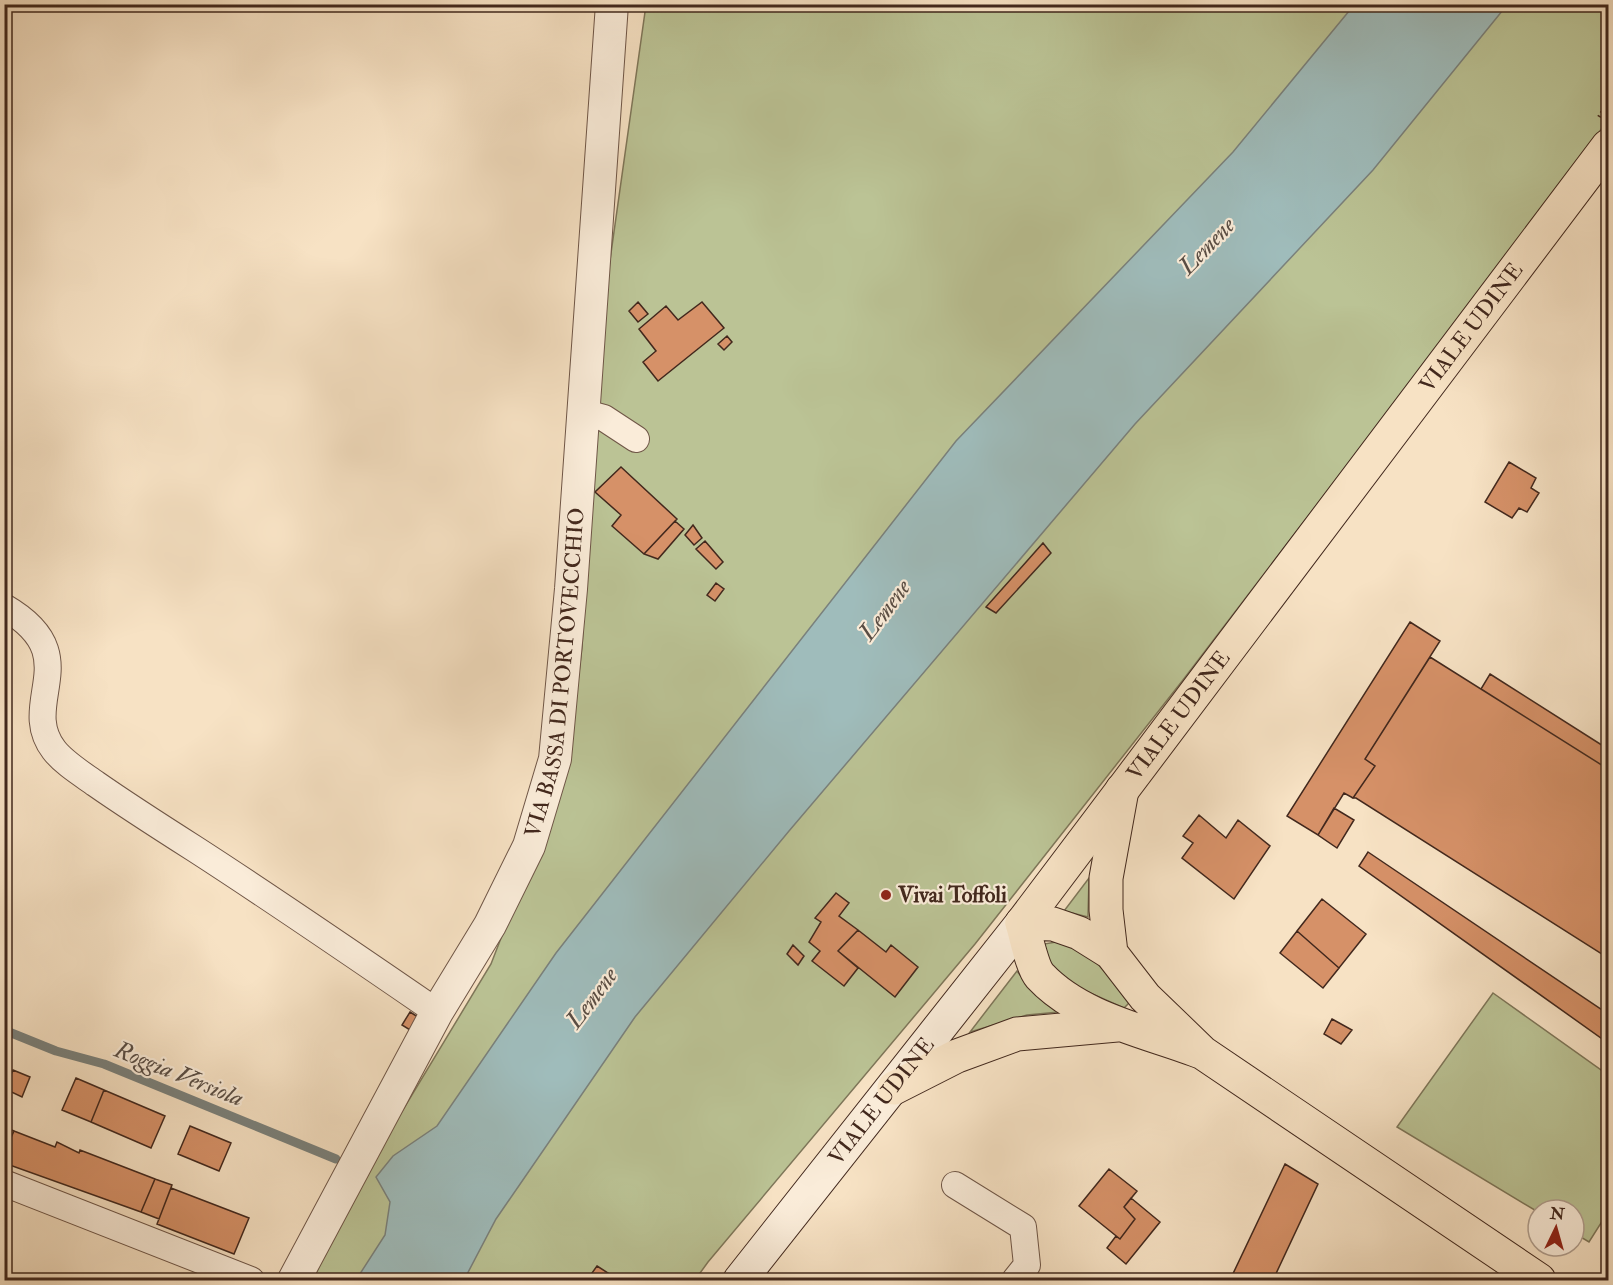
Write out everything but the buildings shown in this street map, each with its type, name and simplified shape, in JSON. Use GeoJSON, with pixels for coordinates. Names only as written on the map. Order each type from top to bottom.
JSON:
{"type":"FeatureCollection","features":[{"type":"Feature","properties":{"kind":"main road","name":"VIALE UDINE"},"geometry":{"type":"LineString","coordinates":[[740,1281],[1022,923],[1608,146]]}},
{"type":"Feature","properties":{"kind":"main road"},"geometry":{"type":"LineString","coordinates":[[1111,953],[1106,910],[1106,878],[1122,790]]}},
{"type":"Feature","properties":{"kind":"main road"},"geometry":{"type":"LineString","coordinates":[[1203,1053],[1121,1025],[1070,1000],[1039,975],[1022,923],[1053,924],[1079,933],[1111,953],[1145,997],[1203,1053],[1539,1281]]}},
{"type":"Feature","properties":{"kind":"main road"},"geometry":{"type":"LineString","coordinates":[[894,1088],[957,1056],[1017,1034],[1121,1025]]}},
{"type":"Feature","properties":{"kind":"street","name":"VIA BASSA DI PORTOVECCHIO"},"geometry":{"type":"LineString","coordinates":[[294,1281],[437,1012],[490,925],[529,846],[555,759],[571,590],[612,4]]}},
{"type":"Feature","properties":{"kind":"street"},"geometry":{"type":"LineString","coordinates":[[582,412],[604,418],[636,439]]}},
{"type":"Feature","properties":{"kind":"street"},"geometry":{"type":"LineString","coordinates":[[4,607],[26,620],[41,641],[48,660],[47,687],[41,714],[45,734],[54,750],[78,771],[128,806],[288,909],[437,1012]]}},
{"type":"Feature","properties":{"kind":"street"},"geometry":{"type":"LineString","coordinates":[[4,1183],[251,1281]]}},
{"type":"Feature","properties":{"kind":"street"},"geometry":{"type":"LineString","coordinates":[[955,1185],[1023,1227],[1027,1265],[1015,1281]]}},
{"type":"Feature","properties":{"kind":"green space"},"geometry":{"type":"Polygon","coordinates":[[[646,5],[1608,5],[1608,119],[1584,155],[1183,680],[975,944],[695,1280],[302,1280],[491,964],[568,765],[582,647],[600,331],[646,5]]]}},
{"type":"Feature","properties":{"kind":"green space"},"geometry":{"type":"Polygon","coordinates":[[[1089,878],[1088,917],[1064,911],[1089,878]]]}},
{"type":"Feature","properties":{"kind":"green space"},"geometry":{"type":"Polygon","coordinates":[[[1056,942],[1081,952],[1099,965],[1130,1002],[1124,1008],[1063,981],[1038,945],[1056,942]]]}},
{"type":"Feature","properties":{"kind":"green space"},"geometry":{"type":"Polygon","coordinates":[[[1017,971],[1032,991],[1059,1012],[1027,1015],[970,1032],[1017,971]]]}},
{"type":"Feature","properties":{"kind":"green space"},"geometry":{"type":"Polygon","coordinates":[[[1493,993],[1608,1075],[1608,1212],[1589,1242],[1586,1240],[1586,1198],[1526,1198],[1526,1205],[1397,1127],[1493,993]]]}},
{"type":"Feature","properties":{"kind":"water","name":"Lemene"},"geometry":{"type":"Polygon","coordinates":[[[1354,5],[1507,5],[1373,170],[1135,424],[789,831],[635,1017],[496,1219],[464,1280],[356,1280],[385,1235],[390,1202],[376,1177],[393,1156],[437,1126],[556,953],[956,441],[1233,152],[1354,5]]]}},
{"type":"Feature","properties":{"kind":"waterway","name":"Roggia Versiola"},"geometry":{"type":"LineString","coordinates":[[4,1030],[56,1051],[104,1064],[336,1159]]}},
{"type":"Feature","properties":{"kind":"place","name":"Vivai Toffoli"},"geometry":{"type":"Point","coordinates":[886,895]}}]}
